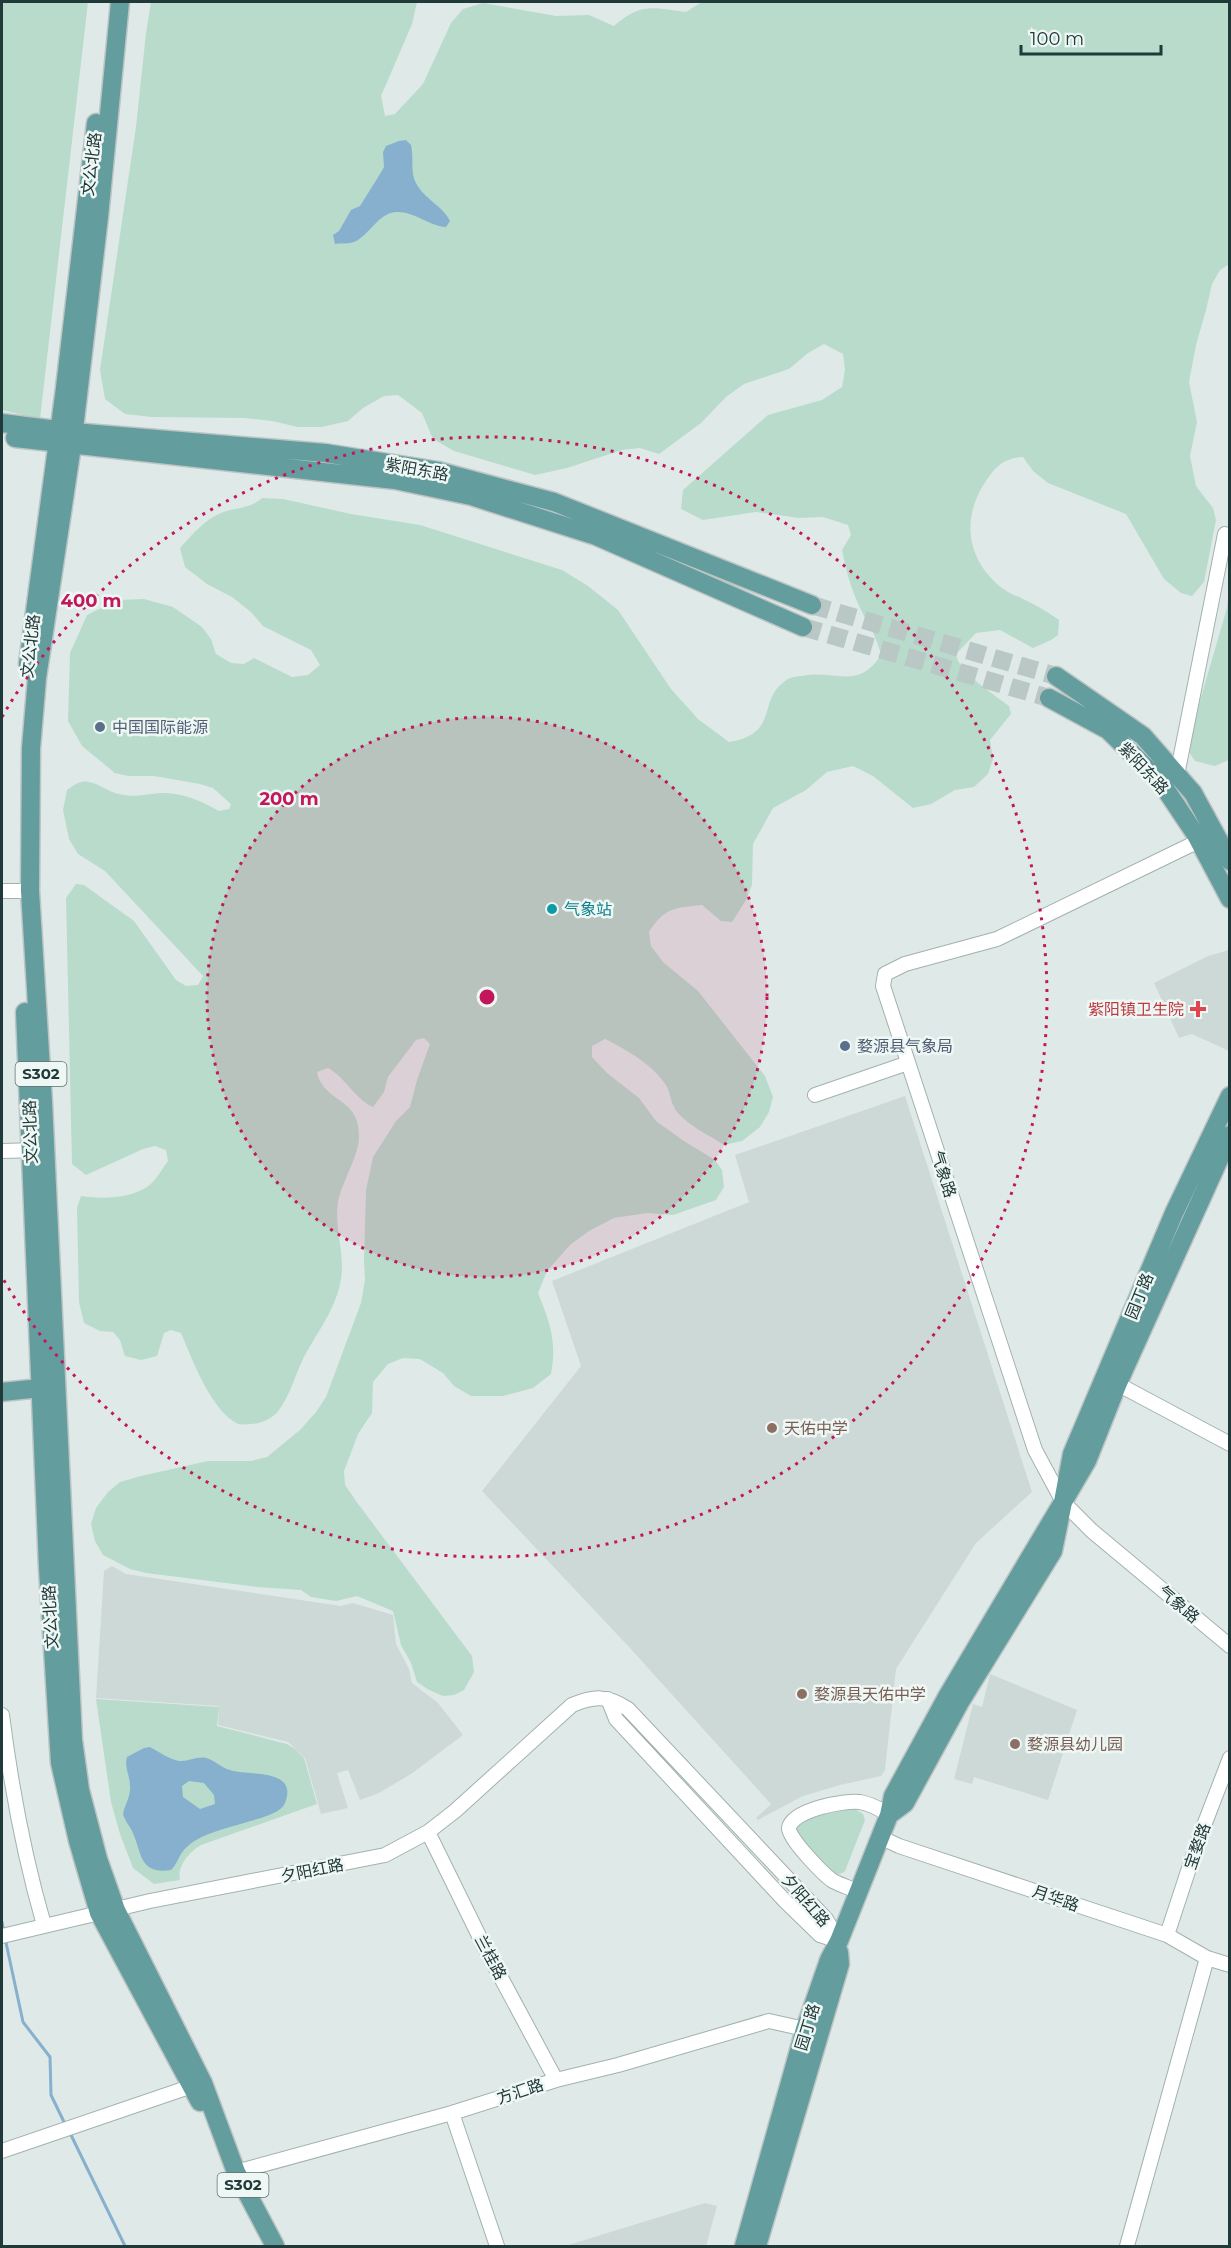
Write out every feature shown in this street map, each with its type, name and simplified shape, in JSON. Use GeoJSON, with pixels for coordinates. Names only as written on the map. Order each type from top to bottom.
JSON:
{"type":"FeatureCollection","features":[{"type":"Feature","properties":{"kind":"main road","name":"文公北路"},"geometry":{"type":"LineString","coordinates":[[65,438],[108,2]]}},
{"type":"Feature","properties":{"kind":"main road","name":"文公北路"},"geometry":{"type":"LineString","coordinates":[[120,2],[99,217],[65,438],[31,633],[21,744],[25,891],[49,1387],[49,1592],[60,1762],[78,1841],[108,1912],[196,2084],[199,2101],[217,2122],[236,2172],[275,2247]]}},
{"type":"Feature","properties":{"kind":"main road","name":"紫阳东路"},"geometry":{"type":"LineString","coordinates":[[2,423],[65,438],[395,480],[471,496],[596,536],[803,627]]}},
{"type":"Feature","properties":{"kind":"main road","name":"紫阳东路"},"geometry":{"type":"LineString","coordinates":[[2,436],[325,453],[438,471],[554,502],[812,605]]}},
{"type":"Feature","properties":{"kind":"main road","name":"紫阳东路"},"geometry":{"type":"LineString","coordinates":[[1056,676],[1143,736],[1193,793],[1230,899]]}},
{"type":"Feature","properties":{"kind":"main road","name":"紫阳东路"},"geometry":{"type":"LineString","coordinates":[[1049,698],[1108,730],[1160,781],[1230,861]]}},
{"type":"Feature","properties":{"kind":"main road","name":"园丁路"},"geometry":{"type":"LineString","coordinates":[[1112,1381],[1173,1213],[1230,1096]]}},
{"type":"Feature","properties":{"kind":"main road","name":"园丁路"},"geometry":{"type":"LineString","coordinates":[[744,2247],[805,2029],[828,1960],[839,1941],[889,1815],[893,1796],[948,1695],[1063,1502],[1072,1454],[1112,1381],[1230,1135]]}},
{"type":"Feature","properties":{"kind":"main road"},"geometry":{"type":"LineString","coordinates":[[2,1392],[49,1387]]}},
{"type":"Feature","properties":{"kind":"main road"},"geometry":{"type":"LineString","coordinates":[[758,2247],[840,1964],[839,1941]]}},
{"type":"Feature","properties":{"kind":"street"},"geometry":{"type":"LineString","coordinates":[[1177,775],[1225,534]]}},
{"type":"Feature","properties":{"kind":"street","name":"气象路"},"geometry":{"type":"LineString","coordinates":[[1207,837],[997,939],[905,963],[885,974],[884,986],[1035,1450],[1063,1502],[1092,1531],[1230,1646]]}},
{"type":"Feature","properties":{"kind":"street"},"geometry":{"type":"LineString","coordinates":[[2,891],[25,891]]}},
{"type":"Feature","properties":{"kind":"street"},"geometry":{"type":"LineString","coordinates":[[815,1095],[908,1063]]}},
{"type":"Feature","properties":{"kind":"street"},"geometry":{"type":"LineString","coordinates":[[2,1151],[38,1150]]}},
{"type":"Feature","properties":{"kind":"street"},"geometry":{"type":"LineString","coordinates":[[1112,1381],[1230,1444]]}},
{"type":"Feature","properties":{"kind":"street","name":"夕阳红路"},"geometry":{"type":"LineString","coordinates":[[6,1935],[150,1901],[385,1855],[428,1832],[455,1811],[572,1705],[589,1698],[608,1699],[628,1709],[826,1919],[839,1941]]}},
{"type":"Feature","properties":{"kind":"street"},"geometry":{"type":"LineString","coordinates":[[2,1715],[8,1767],[28,1871],[44,1925]]}},
{"type":"Feature","properties":{"kind":"street","name":"宝婺路"},"geometry":{"type":"LineString","coordinates":[[1167,1935],[1198,1841],[1230,1758]]}},
{"type":"Feature","properties":{"kind":"street"},"geometry":{"type":"LineString","coordinates":[[859,1892],[829,1878],[793,1839],[789,1828],[795,1817],[845,1802],[868,1803],[889,1815]]}},
{"type":"Feature","properties":{"kind":"street","name":"兰桂路"},"geometry":{"type":"LineString","coordinates":[[428,1832],[485,1948],[556,2080]]}},
{"type":"Feature","properties":{"kind":"street","name":"月华路"},"geometry":{"type":"LineString","coordinates":[[880,1837],[899,1846],[1167,1935],[1207,1958],[1230,1965]]}},
{"type":"Feature","properties":{"kind":"street"},"geometry":{"type":"LineString","coordinates":[[1127,2247],[1207,1958]]}},
{"type":"Feature","properties":{"kind":"street","name":"方汇路"},"geometry":{"type":"LineString","coordinates":[[236,2172],[452,2113],[556,2080],[618,2065],[769,2021],[805,2029]]}},
{"type":"Feature","properties":{"kind":"street"},"geometry":{"type":"LineString","coordinates":[[2,2151],[196,2084]]}},
{"type":"Feature","properties":{"kind":"street"},"geometry":{"type":"LineString","coordinates":[[452,2113],[497,2247]]}},
{"type":"Feature","properties":{"kind":"shaded area","name":"紫阳镇卫生院"},"geometry":{"type":"Polygon","coordinates":[[[1229,950],[1229,1051],[1192,1034],[1179,1038],[1154,983],[1208,956],[1229,950]]]}},
{"type":"Feature","properties":{"kind":"shaded area","name":"天佑中学"},"geometry":{"type":"Polygon","coordinates":[[[905,1096],[1032,1492],[976,1543],[896,1669],[885,1770],[881,1776],[803,1796],[758,1820],[756,1818],[771,1804],[629,1647],[482,1491],[581,1366],[552,1281],[749,1202],[735,1155],[905,1096]]]}},
{"type":"Feature","properties":{"kind":"shaded area"},"geometry":{"type":"Polygon","coordinates":[[[112,1566],[126,1574],[341,1606],[353,1603],[393,1615],[396,1644],[409,1669],[412,1683],[438,1703],[463,1735],[411,1774],[379,1793],[360,1800],[348,1770],[337,1773],[348,1808],[321,1814],[305,1758],[288,1742],[218,1725],[219,1706],[96,1698],[104,1571],[112,1566]]]}},
{"type":"Feature","properties":{"kind":"shaded area","name":"婺源县幼儿园"},"geometry":{"type":"Polygon","coordinates":[[[990,1674],[1077,1710],[1048,1800],[974,1777],[972,1784],[954,1779],[973,1704],[982,1707],[990,1674]]]}},
{"type":"Feature","properties":{"kind":"shaded area"},"geometry":{"type":"Polygon","coordinates":[[[705,2203],[717,2206],[706,2246],[565,2246],[705,2203]]]}},
{"type":"Feature","properties":{"kind":"green space"},"geometry":{"type":"Polygon","coordinates":[[[2,2],[88,2],[40,419],[2,410],[2,2]]]}},
{"type":"Feature","properties":{"kind":"green space"},"geometry":{"type":"Polygon","coordinates":[[[151,2],[417,2],[412,24],[381,96],[385,116],[395,114],[423,84],[451,23],[463,9],[483,3],[556,16],[589,15],[614,26],[640,10],[656,8],[686,12],[702,2],[1229,2],[1229,264],[1220,270],[1212,284],[1189,382],[1197,422],[1190,456],[1196,486],[1213,508],[1216,520],[1204,582],[1192,596],[1181,593],[1164,579],[1126,514],[1048,483],[1033,471],[1023,457],[1003,463],[981,489],[971,516],[970,530],[976,555],[982,567],[1002,588],[1059,620],[1058,635],[1033,648],[1000,630],[976,633],[956,654],[958,661],[970,675],[1009,706],[1011,714],[990,740],[993,759],[988,774],[974,787],[955,790],[931,804],[913,808],[873,776],[853,766],[827,772],[806,790],[773,808],[753,844],[752,885],[746,900],[732,922],[721,921],[702,905],[693,906],[671,910],[660,918],[649,932],[651,946],[663,962],[698,991],[765,1076],[773,1097],[769,1112],[760,1127],[742,1141],[724,1145],[693,1126],[678,1113],[662,1079],[640,1059],[605,1039],[592,1046],[592,1057],[607,1073],[639,1098],[656,1121],[715,1160],[722,1170],[724,1187],[716,1200],[673,1215],[647,1213],[614,1218],[589,1231],[570,1245],[547,1271],[538,1293],[551,1332],[553,1362],[551,1374],[533,1388],[503,1396],[471,1396],[454,1386],[443,1373],[420,1359],[403,1358],[388,1364],[373,1382],[372,1413],[358,1434],[344,1471],[345,1485],[356,1501],[472,1656],[474,1672],[464,1690],[454,1695],[443,1696],[417,1682],[411,1663],[401,1645],[393,1611],[357,1596],[336,1601],[311,1597],[301,1590],[257,1587],[146,1573],[130,1569],[103,1555],[95,1541],[91,1524],[96,1508],[108,1492],[120,1482],[208,1461],[251,1461],[267,1457],[300,1430],[316,1412],[326,1397],[361,1303],[365,1280],[366,1190],[373,1157],[396,1121],[410,1107],[430,1044],[424,1038],[416,1040],[388,1077],[384,1092],[373,1107],[360,1099],[340,1077],[328,1068],[317,1072],[327,1090],[348,1107],[358,1124],[358,1144],[338,1202],[341,1279],[331,1310],[301,1364],[287,1397],[273,1416],[252,1424],[238,1424],[228,1417],[211,1396],[181,1333],[171,1330],[164,1333],[157,1356],[141,1360],[125,1356],[120,1340],[113,1332],[100,1331],[84,1323],[79,1302],[77,1208],[81,1196],[115,1197],[140,1191],[153,1182],[168,1161],[166,1150],[155,1146],[143,1149],[86,1175],[72,1164],[66,898],[76,884],[84,885],[134,921],[176,980],[186,986],[198,985],[203,976],[105,871],[78,854],[69,839],[63,810],[67,790],[85,782],[124,795],[169,793],[184,796],[219,811],[229,809],[231,804],[213,788],[200,784],[154,776],[128,776],[115,773],[82,746],[68,721],[70,653],[87,615],[117,600],[144,599],[173,607],[202,627],[211,639],[216,654],[231,663],[244,664],[254,658],[292,677],[308,675],[320,665],[311,650],[263,626],[251,612],[232,597],[207,584],[185,567],[180,548],[204,524],[221,513],[247,506],[262,498],[283,499],[351,514],[420,525],[562,570],[588,586],[618,610],[671,689],[698,719],[729,742],[745,738],[756,731],[762,723],[772,696],[788,679],[814,675],[855,676],[872,666],[881,655],[875,636],[854,594],[845,565],[842,550],[851,535],[848,525],[823,517],[799,518],[756,512],[703,520],[681,509],[683,490],[768,415],[822,400],[842,387],[845,370],[843,354],[824,344],[808,353],[789,369],[744,384],[726,397],[701,423],[659,454],[640,448],[622,450],[567,468],[535,475],[454,451],[433,439],[422,413],[398,395],[384,396],[363,408],[348,421],[322,427],[298,427],[244,418],[152,417],[125,414],[105,399],[100,370],[136,127],[151,2]]]}},
{"type":"Feature","properties":{"kind":"green space"},"geometry":{"type":"Polygon","coordinates":[[[1229,590],[1229,760],[1215,766],[1195,761],[1189,752],[1192,728],[1227,608],[1229,590]]]}},
{"type":"Feature","properties":{"kind":"green space"},"geometry":{"type":"Polygon","coordinates":[[[96,1699],[219,1707],[217,1726],[287,1744],[295,1749],[304,1758],[317,1804],[201,1845],[192,1851],[182,1865],[180,1880],[154,1884],[133,1868],[120,1834],[111,1802],[96,1699]]]}},
{"type":"Feature","properties":{"kind":"green space"},"geometry":{"type":"Polygon","coordinates":[[[850,1806],[863,1814],[865,1820],[845,1871],[838,1874],[831,1873],[816,1861],[794,1829],[801,1822],[850,1806]]]}},
{"type":"Feature","properties":{"kind":"water"},"geometry":{"type":"Polygon","coordinates":[[[406,140],[411,145],[413,175],[416,183],[419,189],[447,216],[450,221],[446,227],[403,212],[396,212],[384,216],[354,242],[335,244],[333,235],[339,231],[351,210],[360,206],[384,167],[383,152],[386,146],[406,140]]]}},
{"type":"Feature","properties":{"kind":"water"},"geometry":{"type":"Polygon","coordinates":[[[150,1747],[179,1761],[206,1758],[230,1770],[278,1779],[285,1784],[287,1792],[285,1803],[273,1814],[196,1840],[183,1851],[171,1870],[152,1869],[143,1860],[123,1814],[130,1790],[127,1757],[150,1747]],[[189,1781],[182,1786],[183,1797],[200,1809],[215,1804],[214,1795],[204,1783],[189,1781]]]}},
{"type":"Feature","properties":{"kind":"waterway"},"geometry":{"type":"LineString","coordinates":[[2,1922],[4,1932]]}},
{"type":"Feature","properties":{"kind":"waterway"},"geometry":{"type":"LineString","coordinates":[[5,1938],[23,2022],[50,2057],[51,2095],[65,2124]]}},
{"type":"Feature","properties":{"kind":"waterway"},"geometry":{"type":"LineString","coordinates":[[70,2133],[125,2246]]}},
{"type":"Feature","properties":{"kind":"tunnel"},"geometry":{"type":"LineString","coordinates":[[812,605],[1056,676]]}},
{"type":"Feature","properties":{"kind":"tunnel"},"geometry":{"type":"LineString","coordinates":[[803,627],[1049,698]]}},
{"type":"Feature","properties":{"kind":"place","name":"中国国际能源"},"geometry":{"type":"Point","coordinates":[100,727]}},
{"type":"Feature","properties":{"kind":"place","name":"气象站"},"geometry":{"type":"Point","coordinates":[552,909]}},
{"type":"Feature","properties":{"kind":"place","name":"紫阳镇卫生院"},"geometry":{"type":"Point","coordinates":[1198,1009]}},
{"type":"Feature","properties":{"kind":"place","name":"婺源县气象局"},"geometry":{"type":"Point","coordinates":[845,1046]}},
{"type":"Feature","properties":{"kind":"place","name":"天佑中学"},"geometry":{"type":"Point","coordinates":[772,1428]}},
{"type":"Feature","properties":{"kind":"place","name":"婺源县天佑中学"},"geometry":{"type":"Point","coordinates":[802,1694]}},
{"type":"Feature","properties":{"kind":"place","name":"婺源县幼儿园"},"geometry":{"type":"Point","coordinates":[1015,1744]}}]}
